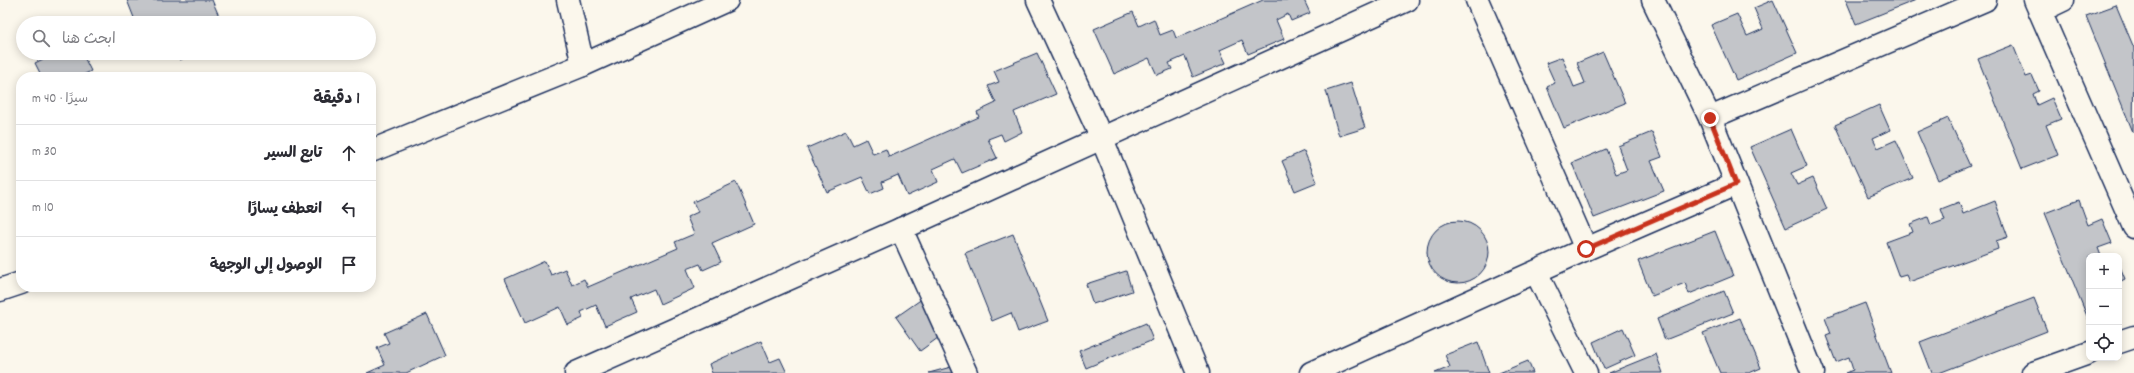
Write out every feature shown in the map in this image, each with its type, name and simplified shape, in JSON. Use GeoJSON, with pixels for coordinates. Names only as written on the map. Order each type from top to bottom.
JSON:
{"type":"FeatureCollection","features":[{"type":"Feature","properties":{"kind":"street"},"geometry":{"type":"LineString","coordinates":[[568,0],[583,65]]}},
{"type":"Feature","properties":{"kind":"street"},"geometry":{"type":"LineString","coordinates":[[376,149],[583,65],[727,0]]}},
{"type":"Feature","properties":{"kind":"street"},"geometry":{"type":"LineString","coordinates":[[1038,0],[1102,139],[1198,373]]}},
{"type":"Feature","properties":{"kind":"street"},"geometry":{"type":"LineString","coordinates":[[590,370],[1407,0]]}},
{"type":"Feature","properties":{"kind":"street"},"geometry":{"type":"LineString","coordinates":[[1477,0],[1586,249]]}},
{"type":"Feature","properties":{"kind":"street"},"geometry":{"type":"LineString","coordinates":[[1653,0],[1710,118],[1813,373]]}},
{"type":"Feature","properties":{"kind":"street"},"geometry":{"type":"LineString","coordinates":[[1710,118],[1985,0]]}},
{"type":"Feature","properties":{"kind":"street"},"geometry":{"type":"LineString","coordinates":[[2063,0],[2037,5],[2134,227]]}},
{"type":"Feature","properties":{"kind":"street"},"geometry":{"type":"LineString","coordinates":[[1311,373],[1586,249],[1736,184]]}},
{"type":"Feature","properties":{"kind":"street"},"geometry":{"type":"LineString","coordinates":[[901,229],[966,373]]}},
{"type":"Feature","properties":{"kind":"street"},"geometry":{"type":"LineString","coordinates":[[1536,272],[1586,373]]}},
{"type":"Feature","properties":{"kind":"street"},"geometry":{"type":"LineString","coordinates":[[0,290],[16,285]]}},
{"type":"Feature","properties":{"kind":"street"},"geometry":{"type":"LineString","coordinates":[[2122,341],[2134,337]]}},
{"type":"Feature","properties":{"kind":"street"},"geometry":{"type":"LineString","coordinates":[[2033,373],[2086,354]]}},
{"type":"Feature","properties":{"kind":"building"},"geometry":{"type":"Polygon","coordinates":[[[127,0],[212,0],[219,16],[133,16],[127,0]]]}},
{"type":"Feature","properties":{"kind":"building"},"geometry":{"type":"Polygon","coordinates":[[[1263,0],[1304,0],[1310,13],[1291,21],[1288,14],[1276,20],[1284,39],[1248,54],[1242,40],[1220,50],[1226,63],[1193,77],[1185,56],[1169,63],[1172,69],[1157,75],[1149,58],[1114,74],[1094,29],[1133,12],[1139,26],[1154,19],[1160,35],[1173,30],[1176,38],[1263,0]]]}},
{"type":"Feature","properties":{"kind":"building"},"geometry":{"type":"Polygon","coordinates":[[[1773,0],[1797,53],[1736,80],[1711,25],[1737,14],[1747,36],[1763,29],[1754,8],[1773,0]]]}},
{"type":"Feature","properties":{"kind":"building"},"geometry":{"type":"Polygon","coordinates":[[[1846,0],[1916,0],[1856,24],[1846,0]]]}},
{"type":"Feature","properties":{"kind":"building"},"geometry":{"type":"Polygon","coordinates":[[[2116,5],[2134,48],[2133,132],[2086,16],[2116,5]]]}},
{"type":"Feature","properties":{"kind":"building"},"geometry":{"type":"Polygon","coordinates":[[[2013,45],[2026,77],[2032,75],[2039,91],[2033,94],[2037,105],[2052,98],[2061,119],[2046,125],[2058,155],[2022,169],[1978,59],[2013,45]]]}},
{"type":"Feature","properties":{"kind":"building"},"geometry":{"type":"Polygon","coordinates":[[[1603,52],[1625,103],[1564,128],[1547,87],[1555,83],[1546,63],[1562,57],[1574,87],[1585,83],[1577,63],[1603,52]]]}},
{"type":"Feature","properties":{"kind":"building"},"geometry":{"type":"Polygon","coordinates":[[[1037,53],[1056,94],[1014,112],[1022,132],[1004,141],[1001,134],[988,139],[997,158],[962,173],[955,159],[933,169],[938,182],[907,196],[898,175],[882,182],[884,188],[870,194],[862,177],[827,192],[807,148],[846,131],[853,145],[866,139],[873,154],[886,149],[889,157],[979,117],[977,112],[996,103],[988,86],[999,82],[994,71],[1037,53]]]}},
{"type":"Feature","properties":{"kind":"building"},"geometry":{"type":"Polygon","coordinates":[[[41,60],[86,60],[91,71],[40,72],[35,63],[41,60]]]}},
{"type":"Feature","properties":{"kind":"building"},"geometry":{"type":"Polygon","coordinates":[[[1351,83],[1365,128],[1339,136],[1326,91],[1351,83]]]}},
{"type":"Feature","properties":{"kind":"building"},"geometry":{"type":"Polygon","coordinates":[[[1879,105],[1890,130],[1873,138],[1878,148],[1896,140],[1913,178],[1868,197],[1835,125],[1879,105]]]}},
{"type":"Feature","properties":{"kind":"building"},"geometry":{"type":"Polygon","coordinates":[[[1948,118],[1970,166],[1938,180],[1917,132],[1948,118]]]}},
{"type":"Feature","properties":{"kind":"building"},"geometry":{"type":"Polygon","coordinates":[[[1791,129],[1807,166],[1791,173],[1797,185],[1813,178],[1827,209],[1786,228],[1750,147],[1791,129]]]}},
{"type":"Feature","properties":{"kind":"building"},"geometry":{"type":"Polygon","coordinates":[[[1652,132],[1662,157],[1651,161],[1664,191],[1594,218],[1572,163],[1606,149],[1616,174],[1627,170],[1618,146],[1652,132]]]}},
{"type":"Feature","properties":{"kind":"building"},"geometry":{"type":"Polygon","coordinates":[[[1304,151],[1317,182],[1295,191],[1282,161],[1304,151]]]}},
{"type":"Feature","properties":{"kind":"building"},"geometry":{"type":"Polygon","coordinates":[[[736,182],[754,224],[712,243],[721,262],[703,270],[700,264],[687,269],[695,288],[660,304],[654,289],[631,299],[637,312],[605,326],[596,305],[581,312],[583,318],[568,325],[560,307],[525,323],[505,279],[545,261],[551,275],[565,269],[572,285],[584,279],[588,287],[678,248],[675,242],[694,234],[687,217],[698,212],[693,202],[736,182]]]}},
{"type":"Feature","properties":{"kind":"building"},"geometry":{"type":"Polygon","coordinates":[[[2079,200],[2088,225],[2102,219],[2112,243],[2098,248],[2100,253],[2086,253],[2086,314],[2045,213],[2079,200]]]}},
{"type":"Feature","properties":{"kind":"building"},"geometry":{"type":"Polygon","coordinates":[[[1995,201],[2008,237],[1996,241],[1998,249],[1909,282],[1906,275],[1899,277],[1886,242],[1913,232],[1910,224],[1928,217],[1931,225],[1945,220],[1941,209],[1959,202],[1963,214],[1995,201]]]}},
{"type":"Feature","properties":{"kind":"building"},"geometry":{"type":"Polygon","coordinates":[[[1452,221],[1464,221],[1480,230],[1487,240],[1489,252],[1487,264],[1480,274],[1464,283],[1452,283],[1441,278],[1432,269],[1427,258],[1427,246],[1432,235],[1441,226],[1452,221]]]}},
{"type":"Feature","properties":{"kind":"building"},"geometry":{"type":"Polygon","coordinates":[[[1715,231],[1733,276],[1689,294],[1685,283],[1652,296],[1638,261],[1715,231]]]}},
{"type":"Feature","properties":{"kind":"building"},"geometry":{"type":"Polygon","coordinates":[[[1013,234],[1048,321],[1018,332],[1011,313],[992,321],[965,253],[1013,234]]]}},
{"type":"Feature","properties":{"kind":"building"},"geometry":{"type":"Polygon","coordinates":[[[1126,271],[1132,291],[1093,304],[1086,284],[1126,271]]]}},
{"type":"Feature","properties":{"kind":"building"},"geometry":{"type":"Polygon","coordinates":[[[2122,272],[2125,279],[2122,280],[2122,272]]]}},
{"type":"Feature","properties":{"kind":"building"},"geometry":{"type":"Polygon","coordinates":[[[1724,291],[1733,313],[1665,340],[1657,319],[1724,291]]]}},
{"type":"Feature","properties":{"kind":"building"},"geometry":{"type":"Polygon","coordinates":[[[929,294],[953,327],[920,351],[896,317],[929,294]]]}},
{"type":"Feature","properties":{"kind":"building"},"geometry":{"type":"Polygon","coordinates":[[[2034,298],[2047,331],[1939,373],[1932,373],[1920,342],[2034,298]]]}},
{"type":"Feature","properties":{"kind":"building"},"geometry":{"type":"Polygon","coordinates":[[[1865,303],[1891,373],[1845,373],[1853,370],[1849,357],[1836,362],[1826,336],[1831,334],[1825,318],[1865,303]]]}},
{"type":"Feature","properties":{"kind":"building"},"geometry":{"type":"Polygon","coordinates":[[[427,314],[445,355],[406,373],[367,373],[385,365],[377,348],[389,343],[384,333],[427,314]]]}},
{"type":"Feature","properties":{"kind":"building"},"geometry":{"type":"Polygon","coordinates":[[[1740,318],[1761,368],[1749,373],[1720,373],[1703,333],[1740,318]]]}},
{"type":"Feature","properties":{"kind":"building"},"geometry":{"type":"Polygon","coordinates":[[[1146,323],[1153,340],[1086,368],[1079,351],[1146,323]]]}},
{"type":"Feature","properties":{"kind":"building"},"geometry":{"type":"Polygon","coordinates":[[[1623,328],[1635,355],[1604,369],[1593,342],[1623,328]]]}},
{"type":"Feature","properties":{"kind":"building"},"geometry":{"type":"Polygon","coordinates":[[[761,341],[770,362],[780,358],[787,373],[712,373],[709,364],[761,341]]]}},
{"type":"Feature","properties":{"kind":"building"},"geometry":{"type":"Polygon","coordinates":[[[1478,342],[1489,373],[1435,373],[1450,367],[1445,355],[1478,342]]]}},
{"type":"Feature","properties":{"kind":"building"},"geometry":{"type":"Polygon","coordinates":[[[1656,354],[1663,373],[1609,373],[1656,354]]]}},
{"type":"Feature","properties":{"kind":"building"},"geometry":{"type":"Polygon","coordinates":[[[1528,361],[1533,373],[1499,373],[1528,361]]]}},
{"type":"Feature","properties":{"kind":"building"},"geometry":{"type":"Polygon","coordinates":[[[951,367],[953,373],[929,373],[951,367]]]}},
{"type":"Feature","properties":{"kind":"route"},"geometry":{"type":"LineString","coordinates":[[1586,249],[1736,184],[1710,118]]}}]}
